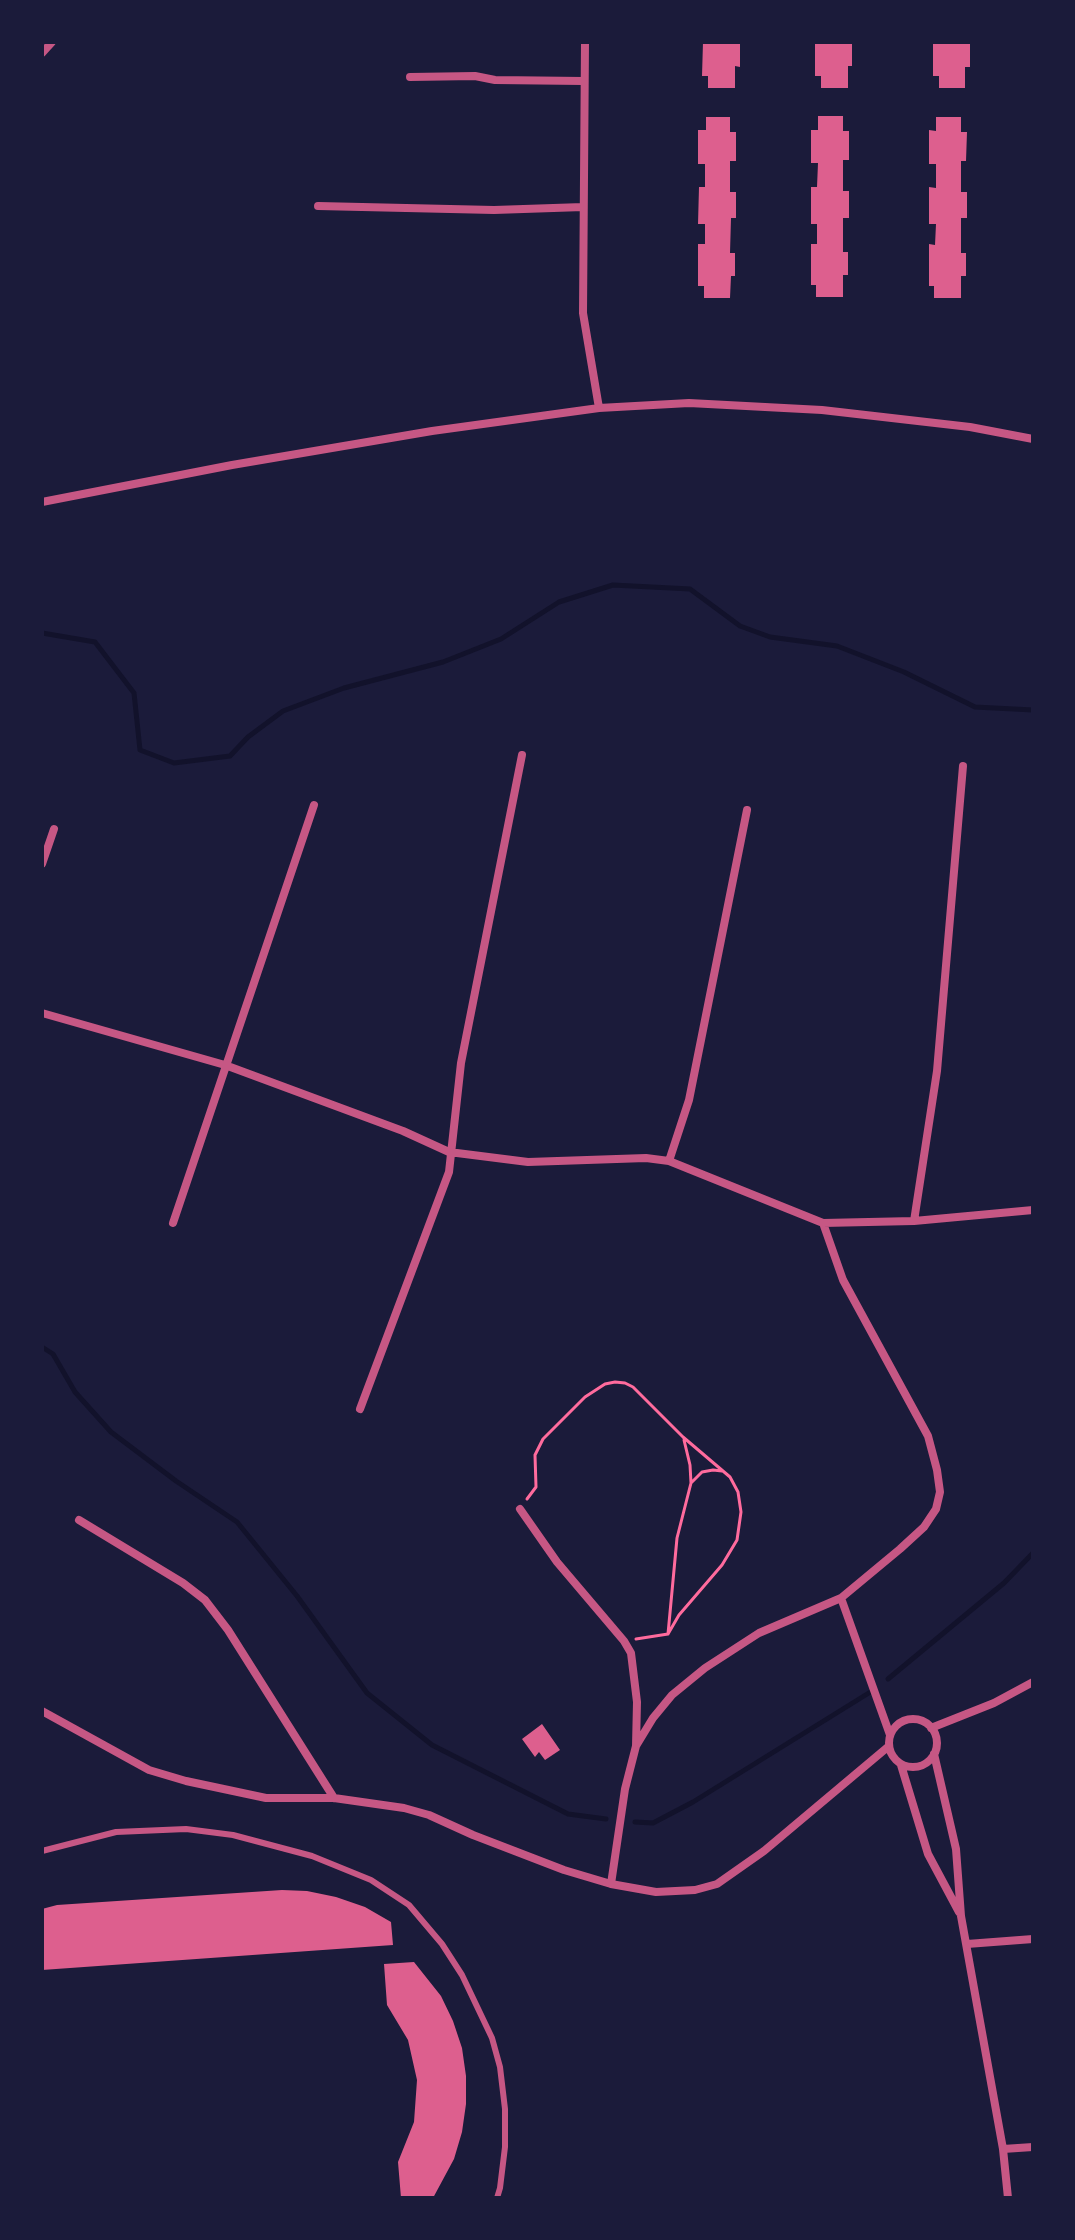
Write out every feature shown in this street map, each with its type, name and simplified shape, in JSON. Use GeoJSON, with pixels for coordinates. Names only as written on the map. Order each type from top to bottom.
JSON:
{"type":"FeatureCollection","features":[{"type":"Feature","properties":{"kind":"street"},"geometry":{"type":"LineString","coordinates":[[42,53],[52,42]]}},
{"type":"Feature","properties":{"kind":"street"},"geometry":{"type":"LineString","coordinates":[[585,42],[583,313],[599,408]]}},
{"type":"Feature","properties":{"kind":"street"},"geometry":{"type":"LineString","coordinates":[[410,77],[475,76],[495,80],[583,81]]}},
{"type":"Feature","properties":{"kind":"street"},"geometry":{"type":"LineString","coordinates":[[318,206],[494,210],[583,207]]}},
{"type":"Feature","properties":{"kind":"street"},"geometry":{"type":"LineString","coordinates":[[42,502],[432,431],[599,408],[689,403],[822,410],[970,427],[1033,439]]}},
{"type":"Feature","properties":{"kind":"street"},"geometry":{"type":"LineString","coordinates":[[360,1409],[449,1172],[461,1063],[522,755]]}},
{"type":"Feature","properties":{"kind":"street"},"geometry":{"type":"LineString","coordinates":[[914,1221],[937,1071],[963,766]]}},
{"type":"Feature","properties":{"kind":"street"},"geometry":{"type":"LineString","coordinates":[[173,1223],[314,805]]}},
{"type":"Feature","properties":{"kind":"street"},"geometry":{"type":"LineString","coordinates":[[669,1161],[689,1100],[747,810]]}},
{"type":"Feature","properties":{"kind":"street"},"geometry":{"type":"LineString","coordinates":[[42,864],[54,829]]}},
{"type":"Feature","properties":{"kind":"street"},"geometry":{"type":"LineString","coordinates":[[42,1013],[225,1065],[403,1131],[449,1152],[528,1162],[646,1158],[669,1161],[823,1223],[914,1221],[1033,1210]]}},
{"type":"Feature","properties":{"kind":"street"},"geometry":{"type":"LineString","coordinates":[[636,1746],[672,1695],[705,1668],[759,1633],[841,1598],[880,1568],[924,1527],[936,1509],[940,1492],[934,1452],[928,1436],[843,1280],[823,1223]]}},
{"type":"Feature","properties":{"kind":"street"},"geometry":{"type":"LineString","coordinates":[[520,1509],[557,1562],[631,1653],[635,1681],[636,1746],[625,1789],[611,1884]]}},
{"type":"Feature","properties":{"kind":"street"},"geometry":{"type":"LineString","coordinates":[[79,1520],[183,1583],[205,1600],[228,1630],[334,1798]]}},
{"type":"Feature","properties":{"kind":"street"},"geometry":{"type":"LineString","coordinates":[[841,1598],[890,1735],[889,1746],[901,1765],[928,1854],[961,1916]]}},
{"type":"Feature","properties":{"kind":"street"},"geometry":{"type":"LineString","coordinates":[[931,1728],[994,1703],[1033,1682]]}},
{"type":"Feature","properties":{"kind":"street"},"geometry":{"type":"LineString","coordinates":[[42,1711],[149,1770],[186,1781],[266,1798],[334,1798],[404,1808],[429,1815],[523,1855],[611,1884],[656,1892],[695,1890],[717,1884],[764,1851],[889,1746]]}},
{"type":"Feature","properties":{"kind":"street"},"geometry":{"type":"LineString","coordinates":[[890,1735],[903,1721],[913,1719],[923,1721],[936,1737],[934,1754],[956,1849],[961,1916],[1003,2149],[1008,2198]]}},
{"type":"Feature","properties":{"kind":"street"},"geometry":{"type":"LineString","coordinates":[[901,1765],[923,1764],[934,1754]]}},
{"type":"Feature","properties":{"kind":"street"},"geometry":{"type":"LineString","coordinates":[[967,1944],[1033,1939]]}},
{"type":"Feature","properties":{"kind":"street"},"geometry":{"type":"LineString","coordinates":[[1003,2149],[1033,2147]]}},
{"type":"Feature","properties":{"kind":"lane"},"geometry":{"type":"LineString","coordinates":[[42,1851],[116,1832],[186,1829],[233,1835],[312,1856],[371,1880],[409,1905],[442,1944],[462,1975],[492,2038],[500,2067],[505,2109],[505,2147],[497,2198]]}},
{"type":"Feature","properties":{"kind":"path"},"geometry":{"type":"LineString","coordinates":[[520,1509],[536,1487],[535,1455],[543,1439],[585,1397],[605,1384],[625,1383],[633,1387],[683,1437],[730,1477],[738,1492],[741,1512],[737,1540],[722,1565],[687,1605],[668,1634],[624,1641]]}},
{"type":"Feature","properties":{"kind":"path"},"geometry":{"type":"LineString","coordinates":[[668,1634],[677,1538],[691,1483],[683,1437]]}},
{"type":"Feature","properties":{"kind":"path"},"geometry":{"type":"LineString","coordinates":[[691,1483],[702,1472],[723,1471]]}},
{"type":"Feature","properties":{"kind":"building"},"geometry":{"type":"Polygon","coordinates":[[[703,42],[740,43],[740,67],[735,66],[735,88],[708,88],[708,76],[702,76],[703,42]]]}},
{"type":"Feature","properties":{"kind":"building"},"geometry":{"type":"Polygon","coordinates":[[[815,42],[852,43],[848,88],[821,88],[821,76],[815,76],[815,42]]]}},
{"type":"Feature","properties":{"kind":"building"},"geometry":{"type":"Polygon","coordinates":[[[933,42],[970,43],[970,67],[965,67],[965,88],[939,88],[939,76],[933,76],[933,42]]]}},
{"type":"Feature","properties":{"kind":"building"},"geometry":{"type":"Polygon","coordinates":[[[818,116],[843,116],[843,131],[849,131],[849,160],[843,160],[843,191],[849,191],[849,218],[843,218],[843,252],[848,252],[848,275],[843,275],[843,297],[816,297],[816,285],[811,285],[811,244],[817,244],[817,224],[811,224],[811,187],[817,187],[818,163],[811,163],[811,130],[818,130],[818,116]]]}},
{"type":"Feature","properties":{"kind":"building"},"geometry":{"type":"Polygon","coordinates":[[[706,117],[730,117],[730,132],[736,132],[736,161],[730,161],[730,192],[736,192],[736,218],[731,218],[730,253],[735,253],[735,276],[731,276],[730,298],[704,298],[704,286],[698,286],[698,244],[705,244],[705,224],[698,224],[699,187],[705,187],[705,164],[698,164],[698,130],[706,130],[706,117]]]}},
{"type":"Feature","properties":{"kind":"building"},"geometry":{"type":"Polygon","coordinates":[[[936,117],[961,117],[961,132],[967,132],[966,161],[961,161],[961,192],[967,192],[967,218],[961,218],[961,253],[966,253],[966,276],[961,276],[961,298],[934,298],[934,286],[929,286],[929,244],[935,245],[936,224],[929,224],[929,187],[936,188],[936,164],[929,164],[929,130],[936,131],[936,117]]]}},
{"type":"Feature","properties":{"kind":"building"},"geometry":{"type":"Polygon","coordinates":[[[542,1724],[560,1750],[545,1760],[539,1752],[535,1757],[522,1739],[542,1724]]]}},
{"type":"Feature","properties":{"kind":"building"},"geometry":{"type":"Polygon","coordinates":[[[307,1891],[365,1907],[391,1922],[393,1945],[42,1970],[42,1909],[57,1905],[307,1891]]]}},
{"type":"Feature","properties":{"kind":"building"},"geometry":{"type":"Polygon","coordinates":[[[414,1962],[441,1996],[453,2021],[462,2048],[466,2076],[462,2132],[454,2159],[433,2198],[401,2198],[398,2162],[414,2122],[417,2080],[408,2040],[387,2005],[384,1964],[414,1962]]]}},
{"type":"Feature","properties":{"kind":"waterway"},"geometry":{"type":"LineString","coordinates":[[42,633],[95,642],[134,693],[140,750],[174,763],[230,756],[248,737],[283,711],[344,688],[443,662],[501,639],[559,602],[613,585],[690,589],[740,626],[770,637],[837,646],[904,672],[975,707],[1033,710]]}},
{"type":"Feature","properties":{"kind":"waterway"},"geometry":{"type":"LineString","coordinates":[[42,1347],[53,1354],[75,1392],[111,1432],[237,1522],[297,1596],[367,1693],[432,1745],[568,1814],[606,1819]]}},
{"type":"Feature","properties":{"kind":"waterway"},"geometry":{"type":"LineString","coordinates":[[888,1679],[1004,1583],[1033,1553]]}},
{"type":"Feature","properties":{"kind":"waterway"},"geometry":{"type":"LineString","coordinates":[[635,1822],[653,1823],[693,1802],[872,1691]]}}]}
